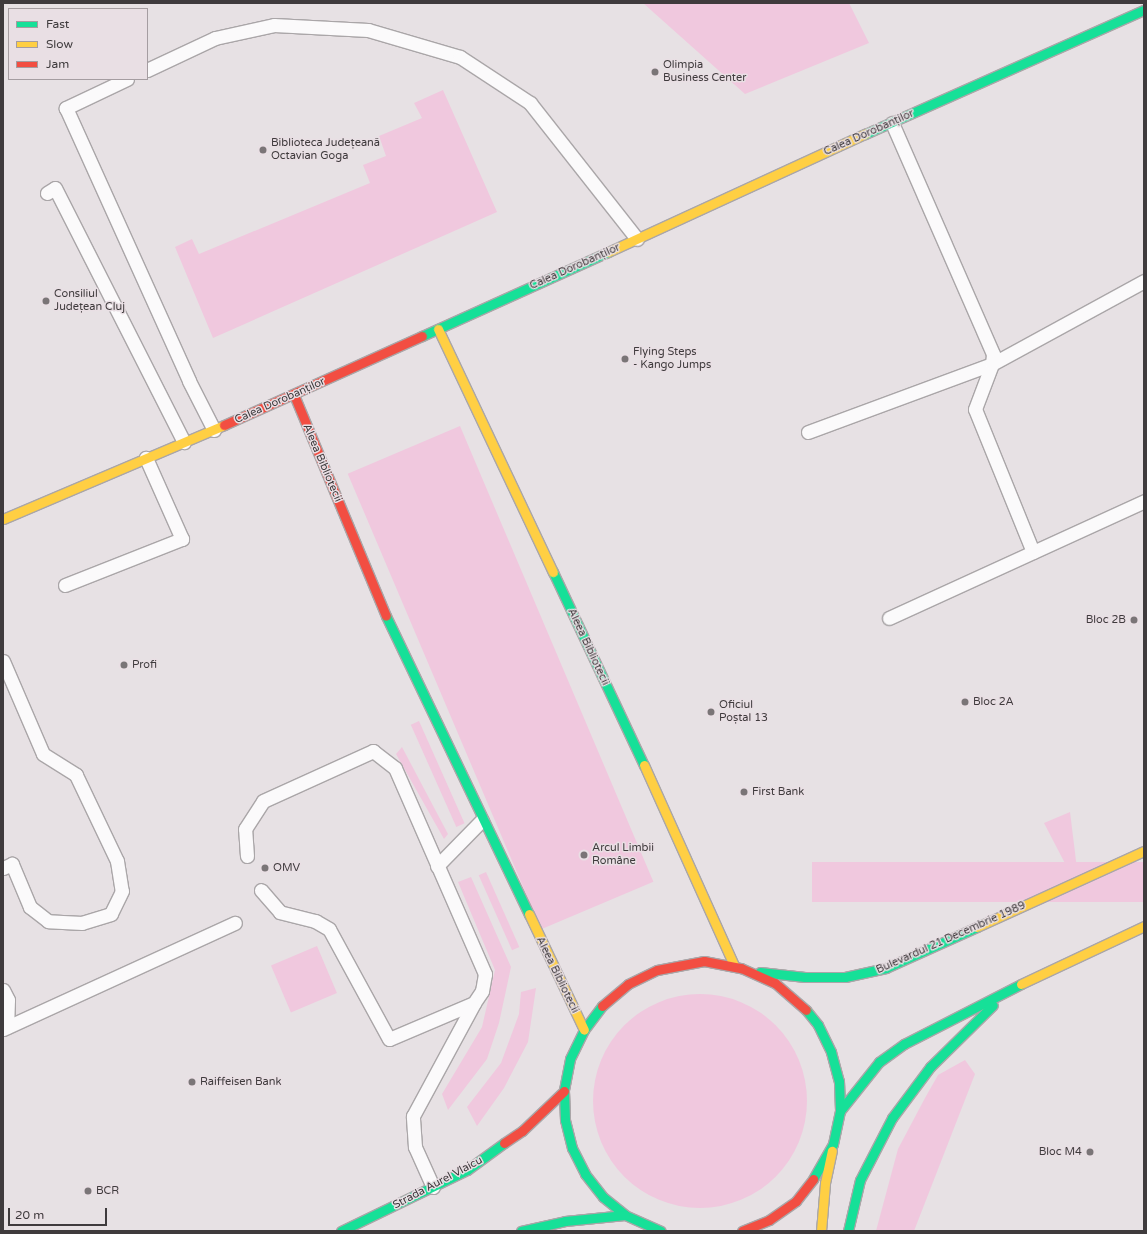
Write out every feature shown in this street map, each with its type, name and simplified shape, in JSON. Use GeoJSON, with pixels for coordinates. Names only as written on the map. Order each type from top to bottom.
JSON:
{"type":"FeatureCollection","features":[{"type":"Feature","properties":{"kind":"main road","name":"Calea Dorobanților"},"geometry":{"type":"LineString","coordinates":[[3,519],[294,395],[1144,10]]}},
{"type":"Feature","properties":{"kind":"main road","name":"Aleea Bibliotecii"},"geometry":{"type":"LineString","coordinates":[[438,329],[690,863],[734,965]]}},
{"type":"Feature","properties":{"kind":"main road","name":"Aleea Bibliotecii"},"geometry":{"type":"LineString","coordinates":[[294,395],[383,610],[482,820],[584,1030]]}},
{"type":"Feature","properties":{"kind":"main road","name":"Bulevardul 21 Decembrie 1989"},"geometry":{"type":"LineString","coordinates":[[748,970],[805,977],[838,977],[886,968],[1144,851]]}},
{"type":"Feature","properties":{"kind":"main road"},"geometry":{"type":"LineString","coordinates":[[840,1111],[879,1062],[931,1029],[1144,926]]}},
{"type":"Feature","properties":{"kind":"main road"},"geometry":{"type":"LineString","coordinates":[[661,1231],[625,1215],[603,1197],[582,1168],[572,1148],[565,1120],[564,1091],[570,1060],[584,1030],[603,1004],[628,984],[657,970],[704,961],[734,965],[775,983],[799,1002],[818,1025],[831,1052],[837,1074],[840,1111],[825,1183],[821,1231]]}},
{"type":"Feature","properties":{"kind":"main road"},"geometry":{"type":"LineString","coordinates":[[848,1231],[860,1180],[892,1118],[930,1067],[1008,991]]}},
{"type":"Feature","properties":{"kind":"main road","name":"Strada Aurel Vlaicu"},"geometry":{"type":"LineString","coordinates":[[341,1231],[467,1170],[496,1151],[564,1091]]}},
{"type":"Feature","properties":{"kind":"main road"},"geometry":{"type":"LineString","coordinates":[[742,1231],[769,1220],[796,1201],[814,1178],[833,1144]]}},
{"type":"Feature","properties":{"kind":"main road"},"geometry":{"type":"LineString","coordinates":[[521,1231],[534,1226],[565,1221],[625,1215]]}},
{"type":"Feature","properties":{"kind":"main road"},"geometry":{"type":"LineString","coordinates":[[638,1222],[649,1231]]}},
{"type":"Feature","properties":{"kind":"lane"},"geometry":{"type":"LineString","coordinates":[[148,70],[215,38],[274,24],[368,30],[460,58],[530,103],[637,239]]}},
{"type":"Feature","properties":{"kind":"lane"},"geometry":{"type":"LineString","coordinates":[[126,80],[66,108],[189,381],[214,430]]}},
{"type":"Feature","properties":{"kind":"lane"},"geometry":{"type":"LineString","coordinates":[[892,123],[993,354],[992,364],[975,409],[1033,552]]}},
{"type":"Feature","properties":{"kind":"lane"},"geometry":{"type":"LineString","coordinates":[[47,192],[55,188],[184,442]]}},
{"type":"Feature","properties":{"kind":"lane"},"geometry":{"type":"LineString","coordinates":[[808,432],[992,364],[1144,281]]}},
{"type":"Feature","properties":{"kind":"lane"},"geometry":{"type":"LineString","coordinates":[[65,585],[182,540],[146,458]]}},
{"type":"Feature","properties":{"kind":"lane"},"geometry":{"type":"LineString","coordinates":[[889,618],[1144,502]]}},
{"type":"Feature","properties":{"kind":"lane"},"geometry":{"type":"LineString","coordinates":[[3,661],[43,754],[76,775],[117,861],[122,891],[112,914],[82,923],[48,921],[30,907],[12,864],[3,868]]}},
{"type":"Feature","properties":{"kind":"lane"},"geometry":{"type":"LineString","coordinates":[[247,856],[245,829],[263,801],[373,751],[395,768],[485,974],[482,991],[413,1116],[415,1147],[433,1187]]}},
{"type":"Feature","properties":{"kind":"lane"},"geometry":{"type":"LineString","coordinates":[[437,866],[482,820]]}},
{"type":"Feature","properties":{"kind":"lane"},"geometry":{"type":"LineString","coordinates":[[261,890],[280,912],[315,921],[329,929],[389,1039],[474,1004]]}},
{"type":"Feature","properties":{"kind":"lane"},"geometry":{"type":"LineString","coordinates":[[5,1028],[235,923]]}},
{"type":"Feature","properties":{"kind":"lane"},"geometry":{"type":"LineString","coordinates":[[3,990],[8,1000],[5,1028]]}},
{"type":"Feature","properties":{"kind":"shaded area"},"geometry":{"type":"Polygon","coordinates":[[[643,3],[849,3],[869,43],[745,94],[643,3]]]}},
{"type":"Feature","properties":{"kind":"shaded area"},"geometry":{"type":"Polygon","coordinates":[[[443,90],[497,212],[213,338],[175,247],[192,239],[199,254],[370,183],[363,165],[386,156],[379,136],[422,118],[414,103],[443,90]]]}},
{"type":"Feature","properties":{"kind":"shaded area"},"geometry":{"type":"Polygon","coordinates":[[[460,426],[653,882],[541,929],[348,474],[460,426]]]}},
{"type":"Feature","properties":{"kind":"shaded area"},"geometry":{"type":"Polygon","coordinates":[[[419,721],[465,823],[456,827],[411,725],[419,721]]]}},
{"type":"Feature","properties":{"kind":"shaded area"},"geometry":{"type":"Polygon","coordinates":[[[402,747],[448,834],[444,839],[396,754],[402,747]]]}},
{"type":"Feature","properties":{"kind":"shaded area"},"geometry":{"type":"Polygon","coordinates":[[[1070,812],[1077,869],[1070,873],[1044,823],[1070,812]]]}},
{"type":"Feature","properties":{"kind":"shaded area"},"geometry":{"type":"Polygon","coordinates":[[[812,862],[1144,862],[1144,902],[812,902],[812,862]]]}},
{"type":"Feature","properties":{"kind":"shaded area"},"geometry":{"type":"Polygon","coordinates":[[[486,872],[519,947],[512,950],[479,875],[486,872]]]}},
{"type":"Feature","properties":{"kind":"shaded area"},"geometry":{"type":"Polygon","coordinates":[[[471,877],[511,967],[499,1023],[487,1059],[448,1110],[442,1094],[482,1027],[495,970],[458,882],[471,877]]]}},
{"type":"Feature","properties":{"kind":"shaded area"},"geometry":{"type":"Polygon","coordinates":[[[317,946],[337,993],[291,1012],[271,966],[317,946]]]}},
{"type":"Feature","properties":{"kind":"shaded area"},"geometry":{"type":"Polygon","coordinates":[[[536,988],[528,1042],[504,1088],[477,1126],[467,1107],[501,1063],[519,1014],[521,992],[536,988]]]}},
{"type":"Feature","properties":{"kind":"shaded area"},"geometry":{"type":"Polygon","coordinates":[[[689,994],[711,994],[731,998],[751,1006],[776,1025],[795,1050],[803,1070],[807,1090],[807,1112],[803,1132],[795,1152],[776,1177],[751,1196],[731,1204],[711,1208],[689,1208],[669,1204],[649,1196],[632,1184],[617,1169],[605,1152],[597,1132],[593,1112],[593,1090],[597,1070],[605,1050],[617,1033],[632,1018],[649,1006],[669,998],[689,994]]]}},
{"type":"Feature","properties":{"kind":"shaded area"},"geometry":{"type":"Polygon","coordinates":[[[965,1060],[975,1074],[914,1231],[876,1231],[898,1149],[938,1075],[965,1060]]]}},
{"type":"Feature","properties":{"kind":"traffic: fast"},"geometry":{"type":"LineString","coordinates":[[865,134],[1144,10]]}},
{"type":"Feature","properties":{"kind":"traffic: fast"},"geometry":{"type":"LineString","coordinates":[[422,336],[608,252]]}},
{"type":"Feature","properties":{"kind":"traffic: fast"},"geometry":{"type":"LineString","coordinates":[[553,572],[644,765]]}},
{"type":"Feature","properties":{"kind":"traffic: fast"},"geometry":{"type":"LineString","coordinates":[[386,616],[529,914]]}},
{"type":"Feature","properties":{"kind":"traffic: fast"},"geometry":{"type":"LineString","coordinates":[[760,972],[805,977],[845,977],[886,968],[977,927]]}},
{"type":"Feature","properties":{"kind":"traffic: fast"},"geometry":{"type":"LineString","coordinates":[[840,1111],[879,1062],[904,1044],[1021,984]]}},
{"type":"Feature","properties":{"kind":"traffic: fast"},"geometry":{"type":"LineString","coordinates":[[848,1231],[860,1180],[892,1118],[930,1067],[993,1005]]}},
{"type":"Feature","properties":{"kind":"traffic: fast"},"geometry":{"type":"LineString","coordinates":[[602,1006],[584,1030],[570,1059],[564,1091],[565,1120],[572,1148],[585,1174],[603,1197],[625,1215],[661,1231]]}},
{"type":"Feature","properties":{"kind":"traffic: fast"},"geometry":{"type":"LineString","coordinates":[[806,1010],[818,1025],[831,1052],[839,1081],[840,1111],[833,1144],[813,1179]]}},
{"type":"Feature","properties":{"kind":"traffic: fast"},"geometry":{"type":"LineString","coordinates":[[341,1231],[467,1170],[504,1143]]}},
{"type":"Feature","properties":{"kind":"traffic: fast"},"geometry":{"type":"LineString","coordinates":[[521,1231],[565,1221],[625,1215]]}},
{"type":"Feature","properties":{"kind":"traffic: slow"},"geometry":{"type":"LineString","coordinates":[[608,252],[865,134]]}},
{"type":"Feature","properties":{"kind":"traffic: slow"},"geometry":{"type":"LineString","coordinates":[[438,329],[553,572]]}},
{"type":"Feature","properties":{"kind":"traffic: slow"},"geometry":{"type":"LineString","coordinates":[[3,519],[224,425]]}},
{"type":"Feature","properties":{"kind":"traffic: slow"},"geometry":{"type":"LineString","coordinates":[[644,765],[734,965]]}},
{"type":"Feature","properties":{"kind":"traffic: slow"},"geometry":{"type":"LineString","coordinates":[[977,927],[1144,851]]}},
{"type":"Feature","properties":{"kind":"traffic: slow"},"geometry":{"type":"LineString","coordinates":[[529,914],[584,1030]]}},
{"type":"Feature","properties":{"kind":"traffic: slow"},"geometry":{"type":"LineString","coordinates":[[1021,984],[1144,926]]}},
{"type":"Feature","properties":{"kind":"traffic: slow"},"geometry":{"type":"LineString","coordinates":[[821,1231],[825,1183],[832,1151]]}},
{"type":"Feature","properties":{"kind":"traffic: jam"},"geometry":{"type":"LineString","coordinates":[[224,425],[422,336]]}},
{"type":"Feature","properties":{"kind":"traffic: jam"},"geometry":{"type":"LineString","coordinates":[[294,395],[386,616]]}},
{"type":"Feature","properties":{"kind":"traffic: jam"},"geometry":{"type":"LineString","coordinates":[[602,1006],[628,984],[657,970],[704,961],[741,968],[775,983],[806,1010]]}},
{"type":"Feature","properties":{"kind":"traffic: jam"},"geometry":{"type":"LineString","coordinates":[[504,1143],[522,1131],[564,1091]]}},
{"type":"Feature","properties":{"kind":"traffic: jam"},"geometry":{"type":"LineString","coordinates":[[742,1231],[769,1220],[796,1201],[813,1179]]}},
{"type":"Feature","properties":{"kind":"place","name":"Olimpia Business Center"},"geometry":{"type":"Point","coordinates":[655,72]}},
{"type":"Feature","properties":{"kind":"place","name":"Biblioteca Județeană Octavian Goga"},"geometry":{"type":"Point","coordinates":[263,150]}},
{"type":"Feature","properties":{"kind":"place","name":"Consiliul Județean Cluj"},"geometry":{"type":"Point","coordinates":[46,301]}},
{"type":"Feature","properties":{"kind":"place","name":"Flying Steps - Kango Jumps"},"geometry":{"type":"Point","coordinates":[625,359]}},
{"type":"Feature","properties":{"kind":"place","name":"Bloc 2B"},"geometry":{"type":"Point","coordinates":[1134,620]}},
{"type":"Feature","properties":{"kind":"place","name":"Profi"},"geometry":{"type":"Point","coordinates":[124,665]}},
{"type":"Feature","properties":{"kind":"place","name":"Bloc 2A"},"geometry":{"type":"Point","coordinates":[965,702]}},
{"type":"Feature","properties":{"kind":"place","name":"Oficiul Poștal 13"},"geometry":{"type":"Point","coordinates":[711,712]}},
{"type":"Feature","properties":{"kind":"place","name":"First Bank"},"geometry":{"type":"Point","coordinates":[744,792]}},
{"type":"Feature","properties":{"kind":"place","name":"Arcul Limbii Române"},"geometry":{"type":"Point","coordinates":[584,855]}},
{"type":"Feature","properties":{"kind":"place","name":"OMV"},"geometry":{"type":"Point","coordinates":[265,868]}},
{"type":"Feature","properties":{"kind":"place","name":"Raiffeisen Bank"},"geometry":{"type":"Point","coordinates":[192,1082]}},
{"type":"Feature","properties":{"kind":"place","name":"Bloc M4"},"geometry":{"type":"Point","coordinates":[1090,1152]}},
{"type":"Feature","properties":{"kind":"place","name":"BCR"},"geometry":{"type":"Point","coordinates":[88,1191]}}]}
